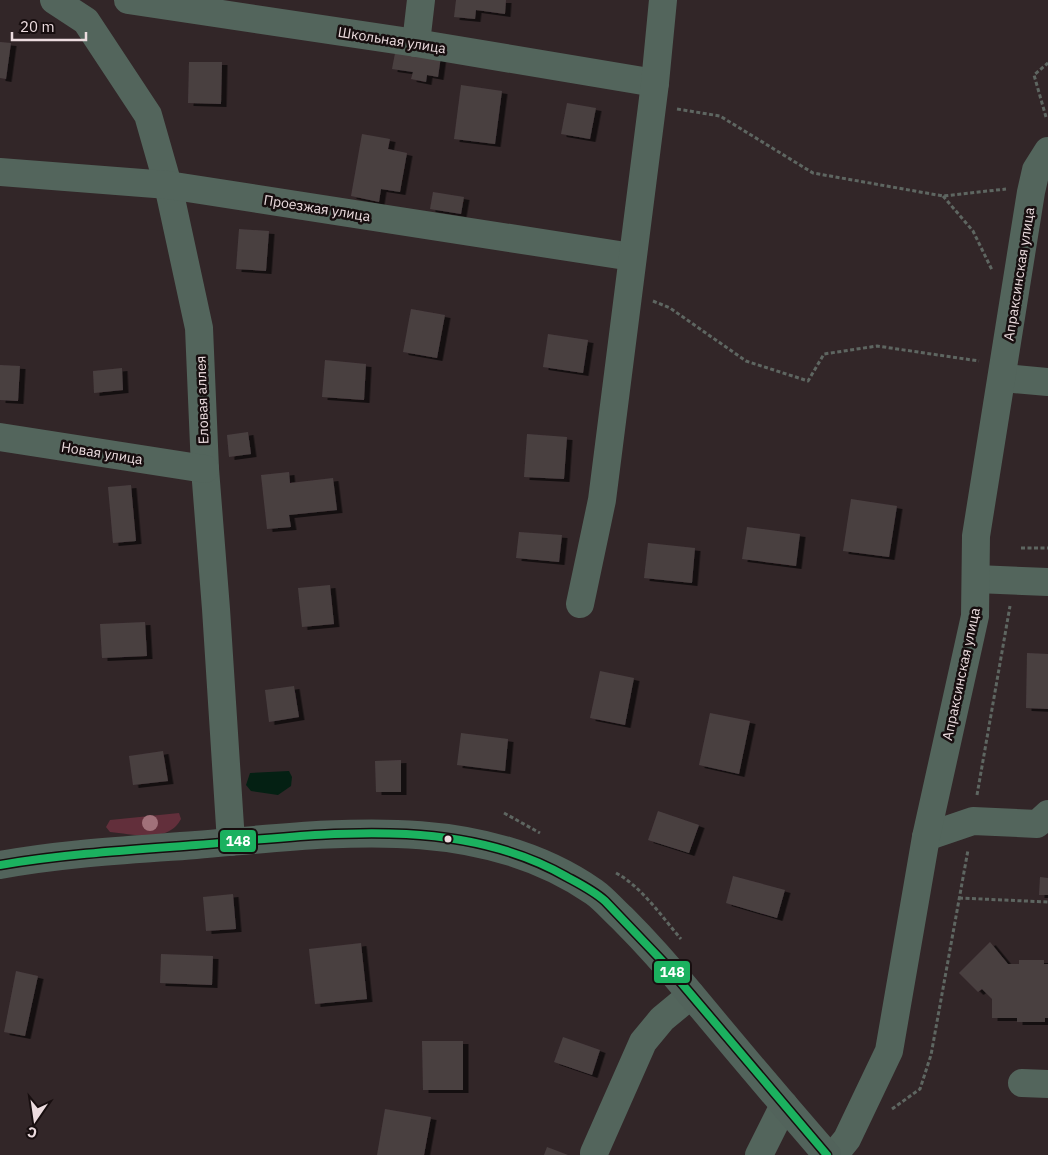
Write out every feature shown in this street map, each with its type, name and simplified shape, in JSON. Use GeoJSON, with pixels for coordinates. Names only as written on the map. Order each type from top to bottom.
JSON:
{"type":"FeatureCollection","features":[{"type":"Feature","properties":{"kind":"main road"},"geometry":{"type":"LineString","coordinates":[[0,865],[49,857],[342,834],[448,837],[482,843],[534,859],[595,892],[652,949],[827,1155]]}},
{"type":"Feature","properties":{"kind":"street","name":"Еловая аллея"},"geometry":{"type":"LineString","coordinates":[[54,0],[86,21],[148,115],[168,185],[199,328],[204,469],[216,609],[231,842]]}},
{"type":"Feature","properties":{"kind":"street","name":"Школьная улица"},"geometry":{"type":"LineString","coordinates":[[128,0],[655,83]]}},
{"type":"Feature","properties":{"kind":"street"},"geometry":{"type":"LineString","coordinates":[[416,44],[421,0]]}},
{"type":"Feature","properties":{"kind":"street"},"geometry":{"type":"LineString","coordinates":[[580,604],[602,500],[655,83],[663,0]]}},
{"type":"Feature","properties":{"kind":"street","name":"Апраксинская улица"},"geometry":{"type":"LineString","coordinates":[[834,1155],[847,1139],[889,1051],[926,838],[975,616],[976,536],[1003,378],[1031,192],[1036,170],[1048,151]]}},
{"type":"Feature","properties":{"kind":"street","name":"Проезжая улица"},"geometry":{"type":"LineString","coordinates":[[0,172],[168,185],[632,257]]}},
{"type":"Feature","properties":{"kind":"street"},"geometry":{"type":"LineString","coordinates":[[1003,378],[1048,382]]}},
{"type":"Feature","properties":{"kind":"street","name":"Новая улица"},"geometry":{"type":"LineString","coordinates":[[0,437],[204,469]]}},
{"type":"Feature","properties":{"kind":"street"},"geometry":{"type":"LineString","coordinates":[[976,579],[1048,582]]}},
{"type":"Feature","properties":{"kind":"street"},"geometry":{"type":"LineString","coordinates":[[926,838],[973,821],[1044,826]]}},
{"type":"Feature","properties":{"kind":"street"},"geometry":{"type":"LineString","coordinates":[[594,1153],[643,1042],[662,1019],[691,995]]}},
{"type":"Feature","properties":{"kind":"street"},"geometry":{"type":"LineString","coordinates":[[759,1155],[784,1105]]}},
{"type":"Feature","properties":{"kind":"path"},"geometry":{"type":"LineString","coordinates":[[1046,117],[1034,75],[1048,63]]}},
{"type":"Feature","properties":{"kind":"path"},"geometry":{"type":"LineString","coordinates":[[655,83],[674,109],[720,116],[813,173],[943,196],[1015,188],[1031,192]]}},
{"type":"Feature","properties":{"kind":"path"},"geometry":{"type":"LineString","coordinates":[[943,196],[973,231],[993,272]]}},
{"type":"Feature","properties":{"kind":"path"},"geometry":{"type":"LineString","coordinates":[[629,292],[670,308],[746,361],[808,381],[824,354],[877,346],[980,362]]}},
{"type":"Feature","properties":{"kind":"path"},"geometry":{"type":"LineString","coordinates":[[1021,548],[1048,548]]}},
{"type":"Feature","properties":{"kind":"path"},"geometry":{"type":"LineString","coordinates":[[887,1112],[920,1089],[931,1056],[1011,603]]}},
{"type":"Feature","properties":{"kind":"path"},"geometry":{"type":"LineString","coordinates":[[959,898],[1048,902]]}},
{"type":"Feature","properties":{"kind":"shaded area"},"geometry":{"type":"Polygon","coordinates":[[[289,771],[292,777],[291,786],[278,795],[251,791],[246,785],[250,773],[289,771]]]}},
{"type":"Feature","properties":{"kind":"shaded area"},"geometry":{"type":"Polygon","coordinates":[[[179,813],[181,819],[175,827],[159,835],[149,836],[110,832],[106,827],[110,820],[179,813]]]}},
{"type":"Feature","properties":{"kind":"building"},"geometry":{"type":"Polygon","coordinates":[[[456,0],[506,0],[505,14],[476,10],[475,19],[454,17],[456,0]]]}},
{"type":"Feature","properties":{"kind":"building"},"geometry":{"type":"Polygon","coordinates":[[[0,42],[11,43],[6,79],[0,78],[0,42]]]}},
{"type":"Feature","properties":{"kind":"building"},"geometry":{"type":"Polygon","coordinates":[[[396,48],[441,56],[438,77],[427,75],[426,82],[411,79],[413,72],[392,69],[396,48]]]}},
{"type":"Feature","properties":{"kind":"building"},"geometry":{"type":"Polygon","coordinates":[[[189,62],[222,62],[221,104],[188,103],[189,62]]]}},
{"type":"Feature","properties":{"kind":"building"},"geometry":{"type":"Polygon","coordinates":[[[461,85],[502,91],[495,144],[454,139],[461,85]]]}},
{"type":"Feature","properties":{"kind":"building"},"geometry":{"type":"Polygon","coordinates":[[[567,103],[596,108],[590,139],[561,134],[567,103]]]}},
{"type":"Feature","properties":{"kind":"building"},"geometry":{"type":"Polygon","coordinates":[[[362,134],[390,139],[388,149],[407,153],[400,192],[381,189],[379,202],[351,196],[362,134]]]}},
{"type":"Feature","properties":{"kind":"building"},"geometry":{"type":"Polygon","coordinates":[[[433,192],[464,197],[461,214],[430,209],[433,192]]]}},
{"type":"Feature","properties":{"kind":"building"},"geometry":{"type":"Polygon","coordinates":[[[239,229],[269,231],[266,271],[236,269],[239,229]]]}},
{"type":"Feature","properties":{"kind":"building"},"geometry":{"type":"Polygon","coordinates":[[[411,309],[445,315],[437,358],[403,352],[411,309]]]}},
{"type":"Feature","properties":{"kind":"building"},"geometry":{"type":"Polygon","coordinates":[[[548,334],[588,340],[583,373],[543,367],[548,334]]]}},
{"type":"Feature","properties":{"kind":"building"},"geometry":{"type":"Polygon","coordinates":[[[325,360],[366,364],[364,400],[322,397],[325,360]]]}},
{"type":"Feature","properties":{"kind":"building"},"geometry":{"type":"Polygon","coordinates":[[[0,365],[20,366],[18,401],[0,400],[0,365]]]}},
{"type":"Feature","properties":{"kind":"building"},"geometry":{"type":"Polygon","coordinates":[[[122,368],[123,390],[94,393],[93,371],[122,368]]]}},
{"type":"Feature","properties":{"kind":"building"},"geometry":{"type":"Polygon","coordinates":[[[248,432],[251,454],[229,457],[227,435],[248,432]]]}},
{"type":"Feature","properties":{"kind":"building"},"geometry":{"type":"Polygon","coordinates":[[[527,434],[567,437],[564,479],[524,477],[527,434]]]}},
{"type":"Feature","properties":{"kind":"building"},"geometry":{"type":"Polygon","coordinates":[[[289,472],[290,483],[333,478],[337,510],[289,515],[291,527],[267,529],[261,475],[289,472]]]}},
{"type":"Feature","properties":{"kind":"building"},"geometry":{"type":"Polygon","coordinates":[[[131,485],[136,541],[113,543],[108,487],[131,485]]]}},
{"type":"Feature","properties":{"kind":"building"},"geometry":{"type":"Polygon","coordinates":[[[851,499],[897,506],[889,557],[843,551],[851,499]]]}},
{"type":"Feature","properties":{"kind":"building"},"geometry":{"type":"Polygon","coordinates":[[[747,527],[800,534],[796,566],[742,559],[747,527]]]}},
{"type":"Feature","properties":{"kind":"building"},"geometry":{"type":"Polygon","coordinates":[[[519,532],[562,535],[559,562],[516,558],[519,532]]]}},
{"type":"Feature","properties":{"kind":"building"},"geometry":{"type":"Polygon","coordinates":[[[648,543],[695,548],[692,583],[644,578],[648,543]]]}},
{"type":"Feature","properties":{"kind":"building"},"geometry":{"type":"Polygon","coordinates":[[[330,585],[334,624],[302,627],[298,588],[330,585]]]}},
{"type":"Feature","properties":{"kind":"building"},"geometry":{"type":"Polygon","coordinates":[[[145,622],[147,656],[102,658],[100,624],[145,622]]]}},
{"type":"Feature","properties":{"kind":"building"},"geometry":{"type":"Polygon","coordinates":[[[1027,653],[1048,654],[1048,709],[1026,708],[1027,653]]]}},
{"type":"Feature","properties":{"kind":"building"},"geometry":{"type":"Polygon","coordinates":[[[600,671],[634,678],[625,725],[590,718],[600,671]]]}},
{"type":"Feature","properties":{"kind":"building"},"geometry":{"type":"Polygon","coordinates":[[[294,686],[299,717],[269,722],[265,690],[294,686]]]}},
{"type":"Feature","properties":{"kind":"building"},"geometry":{"type":"Polygon","coordinates":[[[710,713],[750,721],[739,774],[699,765],[710,713]]]}},
{"type":"Feature","properties":{"kind":"building"},"geometry":{"type":"Polygon","coordinates":[[[461,733],[508,739],[505,771],[457,765],[461,733]]]}},
{"type":"Feature","properties":{"kind":"building"},"geometry":{"type":"Polygon","coordinates":[[[163,751],[168,781],[133,785],[129,756],[163,751]]]}},
{"type":"Feature","properties":{"kind":"building"},"geometry":{"type":"Polygon","coordinates":[[[401,760],[401,792],[376,792],[375,761],[401,760]]]}},
{"type":"Feature","properties":{"kind":"building"},"geometry":{"type":"Polygon","coordinates":[[[658,811],[699,825],[689,853],[648,840],[658,811]]]}},
{"type":"Feature","properties":{"kind":"building"},"geometry":{"type":"Polygon","coordinates":[[[733,876],[785,890],[777,918],[726,903],[733,876]]]}},
{"type":"Feature","properties":{"kind":"building"},"geometry":{"type":"Polygon","coordinates":[[[1040,877],[1048,878],[1048,895],[1039,895],[1040,877]]]}},
{"type":"Feature","properties":{"kind":"building"},"geometry":{"type":"Polygon","coordinates":[[[233,894],[236,929],[206,931],[203,897],[233,894]]]}},
{"type":"Feature","properties":{"kind":"building"},"geometry":{"type":"Polygon","coordinates":[[[990,942],[1008,964],[1019,964],[1019,960],[1044,960],[1044,964],[1048,964],[1048,1018],[1045,1018],[1045,1022],[1017,1022],[1017,1018],[992,1018],[992,999],[982,989],[978,992],[959,973],[990,942]]]}},
{"type":"Feature","properties":{"kind":"building"},"geometry":{"type":"Polygon","coordinates":[[[361,943],[367,999],[315,1004],[309,949],[361,943]]]}},
{"type":"Feature","properties":{"kind":"building"},"geometry":{"type":"Polygon","coordinates":[[[161,954],[213,956],[212,985],[160,983],[161,954]]]}},
{"type":"Feature","properties":{"kind":"building"},"geometry":{"type":"Polygon","coordinates":[[[16,971],[38,976],[25,1036],[4,1032],[16,971]]]}},
{"type":"Feature","properties":{"kind":"building"},"geometry":{"type":"Polygon","coordinates":[[[563,1037],[600,1050],[592,1075],[554,1062],[563,1037]]]}},
{"type":"Feature","properties":{"kind":"building"},"geometry":{"type":"Polygon","coordinates":[[[422,1041],[463,1041],[463,1090],[423,1090],[422,1041]]]}},
{"type":"Feature","properties":{"kind":"building"},"geometry":{"type":"Polygon","coordinates":[[[385,1109],[431,1117],[424,1155],[377,1155],[385,1109]]]}},
{"type":"Feature","properties":{"kind":"building"},"geometry":{"type":"Polygon","coordinates":[[[547,1147],[568,1155],[544,1155],[547,1147]]]}},
{"type":"Feature","properties":{"kind":"transit line","name":"148"},"geometry":{"type":"LineString","coordinates":[[0,865],[98,853],[289,837],[385,833],[433,836],[479,844],[524,857],[577,882],[605,901],[667,966],[827,1155]]}}]}
